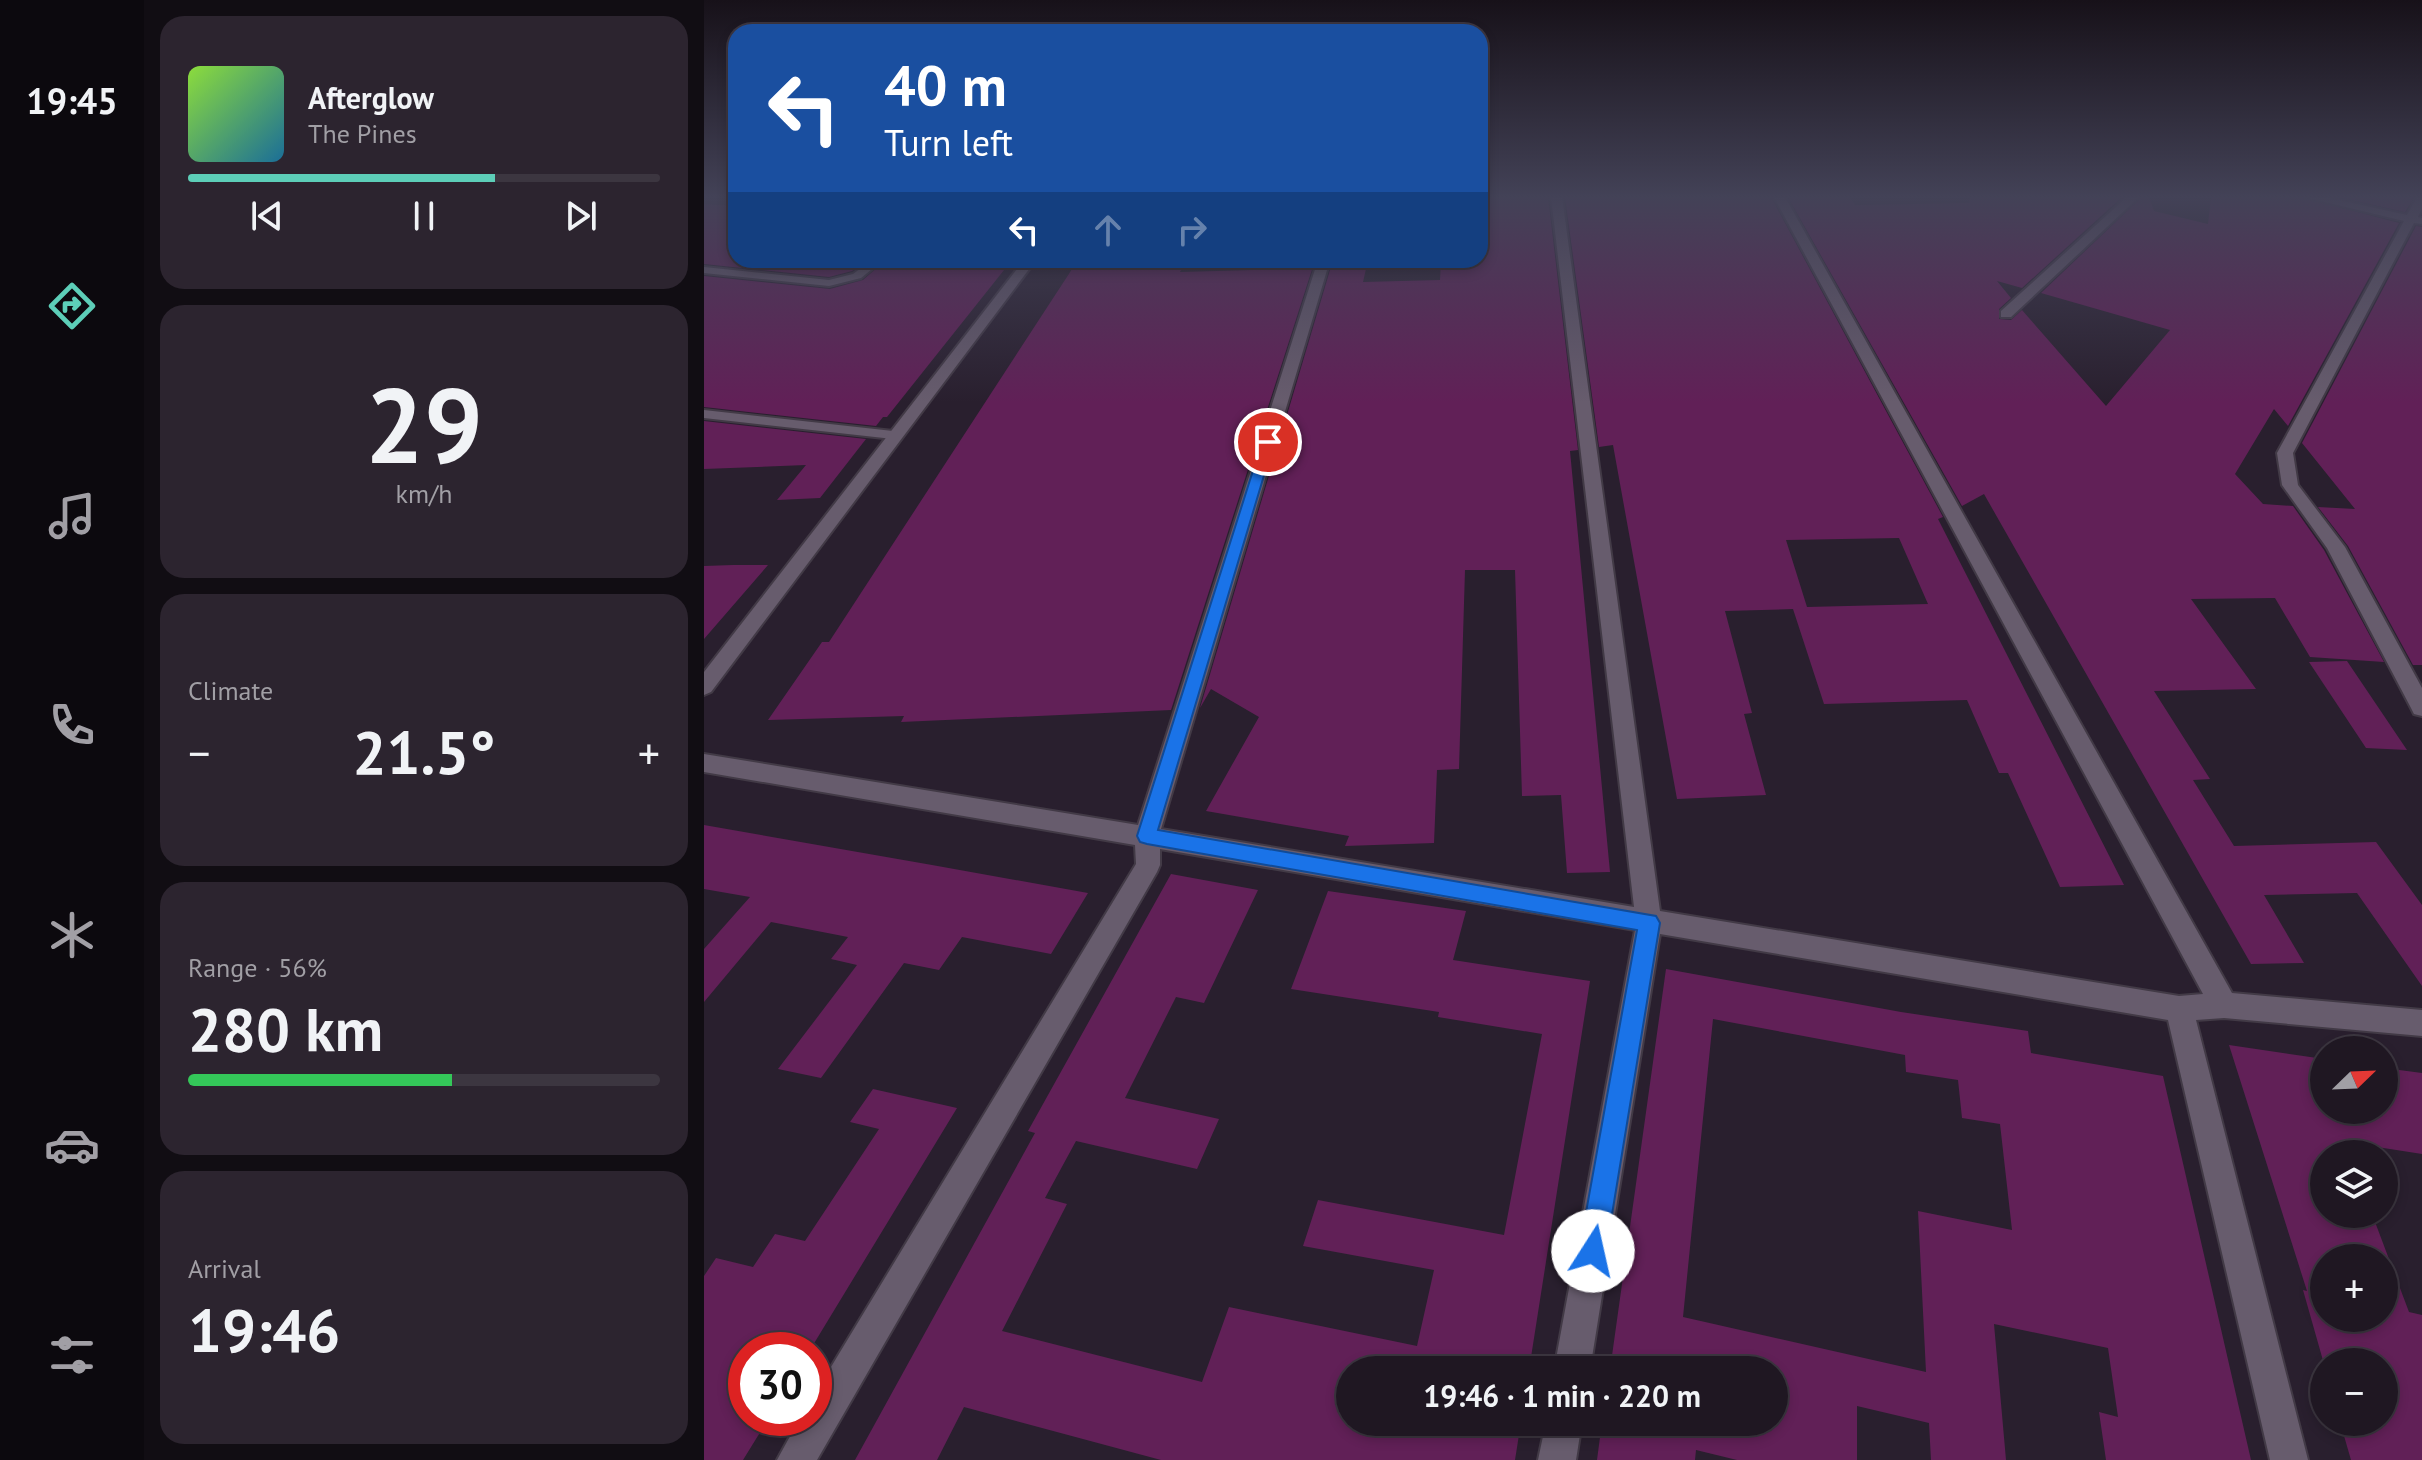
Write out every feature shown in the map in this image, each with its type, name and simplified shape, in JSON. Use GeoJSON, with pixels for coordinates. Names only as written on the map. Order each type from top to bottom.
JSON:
{"type":"FeatureCollection","features":[{"type":"Feature","properties":{"kind":"street"},"geometry":{"type":"LineString","coordinates":[[1565,265],[1649,923],[1574,1356]]}},
{"type":"Feature","properties":{"kind":"street"},"geometry":{"type":"LineString","coordinates":[[1817,265],[2224,1005]]}},
{"type":"Feature","properties":{"kind":"street"},"geometry":{"type":"LineString","coordinates":[[2006,314],[2059,265]]}},
{"type":"Feature","properties":{"kind":"street"},"geometry":{"type":"LineString","coordinates":[[2391,265],[2285,453],[2290,485],[2336,547],[2422,708]]}},
{"type":"Feature","properties":{"kind":"street"},"geometry":{"type":"LineString","coordinates":[[704,687],[893,435],[1024,268]]}},
{"type":"Feature","properties":{"kind":"street"},"geometry":{"type":"LineString","coordinates":[[796,1460],[1148,865],[1147,836],[1322,268]]}},
{"type":"Feature","properties":{"kind":"street"},"geometry":{"type":"LineString","coordinates":[[704,763],[2179,1009],[2224,1005],[2422,1023]]}},
{"type":"Feature","properties":{"kind":"street"},"geometry":{"type":"LineString","coordinates":[[2179,1009],[2289,1460]]}},
{"type":"Feature","properties":{"kind":"street"},"geometry":{"type":"LineString","coordinates":[[1557,1460],[1561,1436]]}},
{"type":"Feature","properties":{"kind":"lane"},"geometry":{"type":"LineString","coordinates":[[704,270],[829,283],[857,276],[868,268]]}},
{"type":"Feature","properties":{"kind":"lane"},"geometry":{"type":"LineString","coordinates":[[704,414],[893,435]]}},
{"type":"Feature","properties":{"kind":"building"},"geometry":{"type":"Polygon","coordinates":[[[1556,265],[1578,450],[1570,451],[1610,872],[1567,873],[1561,795],[1522,796],[1515,570],[1465,570],[1459,769],[1437,770],[1434,843],[1345,846],[1349,836],[1206,811],[1259,717],[1211,689],[1200,708],[1331,268],[1366,268],[1363,282],[1440,280],[1441,268],[1556,265]]]}},
{"type":"Feature","properties":{"kind":"building"},"geometry":{"type":"Polygon","coordinates":[[[1574,265],[1808,265],[1943,517],[1938,519],[2124,885],[2060,887],[2008,773],[1999,773],[1967,700],[1824,704],[1793,609],[1725,611],[1752,713],[1744,714],[1766,795],[1677,799],[1613,445],[1599,447],[1574,265]],[[1899,538],[1786,540],[1807,607],[1928,604],[1899,538]]]}},
{"type":"Feature","properties":{"kind":"building"},"geometry":{"type":"Polygon","coordinates":[[[1826,265],[2047,265],[2022,288],[1997,281],[2011,298],[1999,309],[1999,319],[2011,320],[2022,310],[2106,406],[2170,330],[2041,293],[2070,265],[2376,265],[2288,426],[2274,409],[2235,474],[2263,504],[2293,506],[2324,550],[2384,662],[2310,657],[2275,598],[2191,599],[2256,689],[2154,691],[2210,779],[2193,780],[2234,846],[2376,842],[2422,905],[2422,986],[2357,893],[2264,895],[2304,963],[2251,964],[1984,494],[1962,506],[1826,265]]]}},
{"type":"Feature","properties":{"kind":"building"},"geometry":{"type":"Polygon","coordinates":[[[2395,265],[2422,265],[2422,665],[2413,665],[2348,546],[2318,507],[2355,509],[2302,443],[2395,265]]]}},
{"type":"Feature","properties":{"kind":"building"},"geometry":{"type":"Polygon","coordinates":[[[742,268],[856,268],[829,277],[742,268]]]}},
{"type":"Feature","properties":{"kind":"building"},"geometry":{"type":"Polygon","coordinates":[[[877,268],[1006,268],[887,417],[883,417],[876,426],[704,407],[704,276],[830,289],[863,280],[877,268]]]}},
{"type":"Feature","properties":{"kind":"building"},"geometry":{"type":"Polygon","coordinates":[[[1073,268],[1182,268],[1180,272],[1312,268],[1171,710],[901,722],[904,716],[768,720],[822,642],[829,642],[1073,268]]]}},
{"type":"Feature","properties":{"kind":"building"},"geometry":{"type":"Polygon","coordinates":[[[704,421],[866,439],[820,498],[777,500],[806,465],[704,469],[704,421]]]}},
{"type":"Feature","properties":{"kind":"building"},"geometry":{"type":"Polygon","coordinates":[[[768,565],[704,639],[704,566],[768,565]]]}},
{"type":"Feature","properties":{"kind":"building"},"geometry":{"type":"Polygon","coordinates":[[[2347,661],[2407,750],[2366,748],[2309,662],[2347,661]]]}},
{"type":"Feature","properties":{"kind":"building"},"geometry":{"type":"Polygon","coordinates":[[[704,825],[1088,893],[1051,954],[962,937],[939,970],[904,963],[821,1078],[778,1069],[857,965],[831,959],[848,937],[771,922],[704,1002],[704,949],[750,897],[704,889],[704,825]]]}},
{"type":"Feature","properties":{"kind":"building"},"geometry":{"type":"Polygon","coordinates":[[[1171,874],[1258,890],[1204,1003],[1176,997],[1125,1098],[1219,1119],[1197,1169],[1076,1141],[1045,1198],[1067,1204],[1002,1331],[1202,1382],[1229,1307],[1417,1346],[1434,1270],[1303,1246],[1318,1200],[1504,1235],[1542,1034],[1438,1017],[1439,1012],[1291,989],[1328,891],[1466,911],[1453,960],[1590,981],[1531,1356],[1336,1356],[1336,1436],[1519,1436],[1515,1460],[1161,1460],[964,1407],[937,1460],[855,1460],[1035,1133],[1028,1131],[1171,874]]]}},
{"type":"Feature","properties":{"kind":"building"},"geometry":{"type":"Polygon","coordinates":[[[1666,969],[1901,1012],[2028,1031],[2031,1053],[2163,1076],[2251,1460],[2106,1460],[2099,1412],[2118,1417],[2108,1348],[1994,1324],[2006,1460],[1931,1460],[1929,1423],[1857,1406],[1857,1460],[1737,1460],[1696,1450],[1695,1460],[1597,1460],[1600,1436],[1788,1436],[1788,1356],[1612,1356],[1666,969]],[[1713,1019],[1683,1317],[1926,1372],[1918,1211],[2012,1230],[2000,1124],[1962,1118],[1958,1080],[1906,1072],[1905,1055],[1713,1019]]]}},
{"type":"Feature","properties":{"kind":"building"},"geometry":{"type":"Polygon","coordinates":[[[2229,1045],[2310,1057],[2310,1124],[2398,1124],[2398,1070],[2422,1073],[2422,1154],[2398,1150],[2398,1140],[2310,1140],[2310,1228],[2377,1228],[2383,1244],[2310,1244],[2310,1315],[2303,1290],[2307,1291],[2229,1045]]]}},
{"type":"Feature","properties":{"kind":"building"},"geometry":{"type":"Polygon","coordinates":[[[873,1089],[957,1108],[821,1332],[728,1332],[728,1436],[758,1436],[743,1460],[704,1460],[704,1276],[716,1258],[753,1267],[775,1234],[805,1241],[879,1129],[850,1122],[873,1089]]]}},
{"type":"Feature","properties":{"kind":"building"},"geometry":{"type":"Polygon","coordinates":[[[2398,1283],[2409,1312],[2422,1315],[2422,1460],[2351,1460],[2344,1436],[2398,1436],[2398,1348],[2319,1348],[2315,1332],[2398,1332],[2398,1283]]]}},
{"type":"Feature","properties":{"kind":"route"},"geometry":{"type":"LineString","coordinates":[[1268,442],[1147,836],[1649,923],[1593,1251]]}}]}
